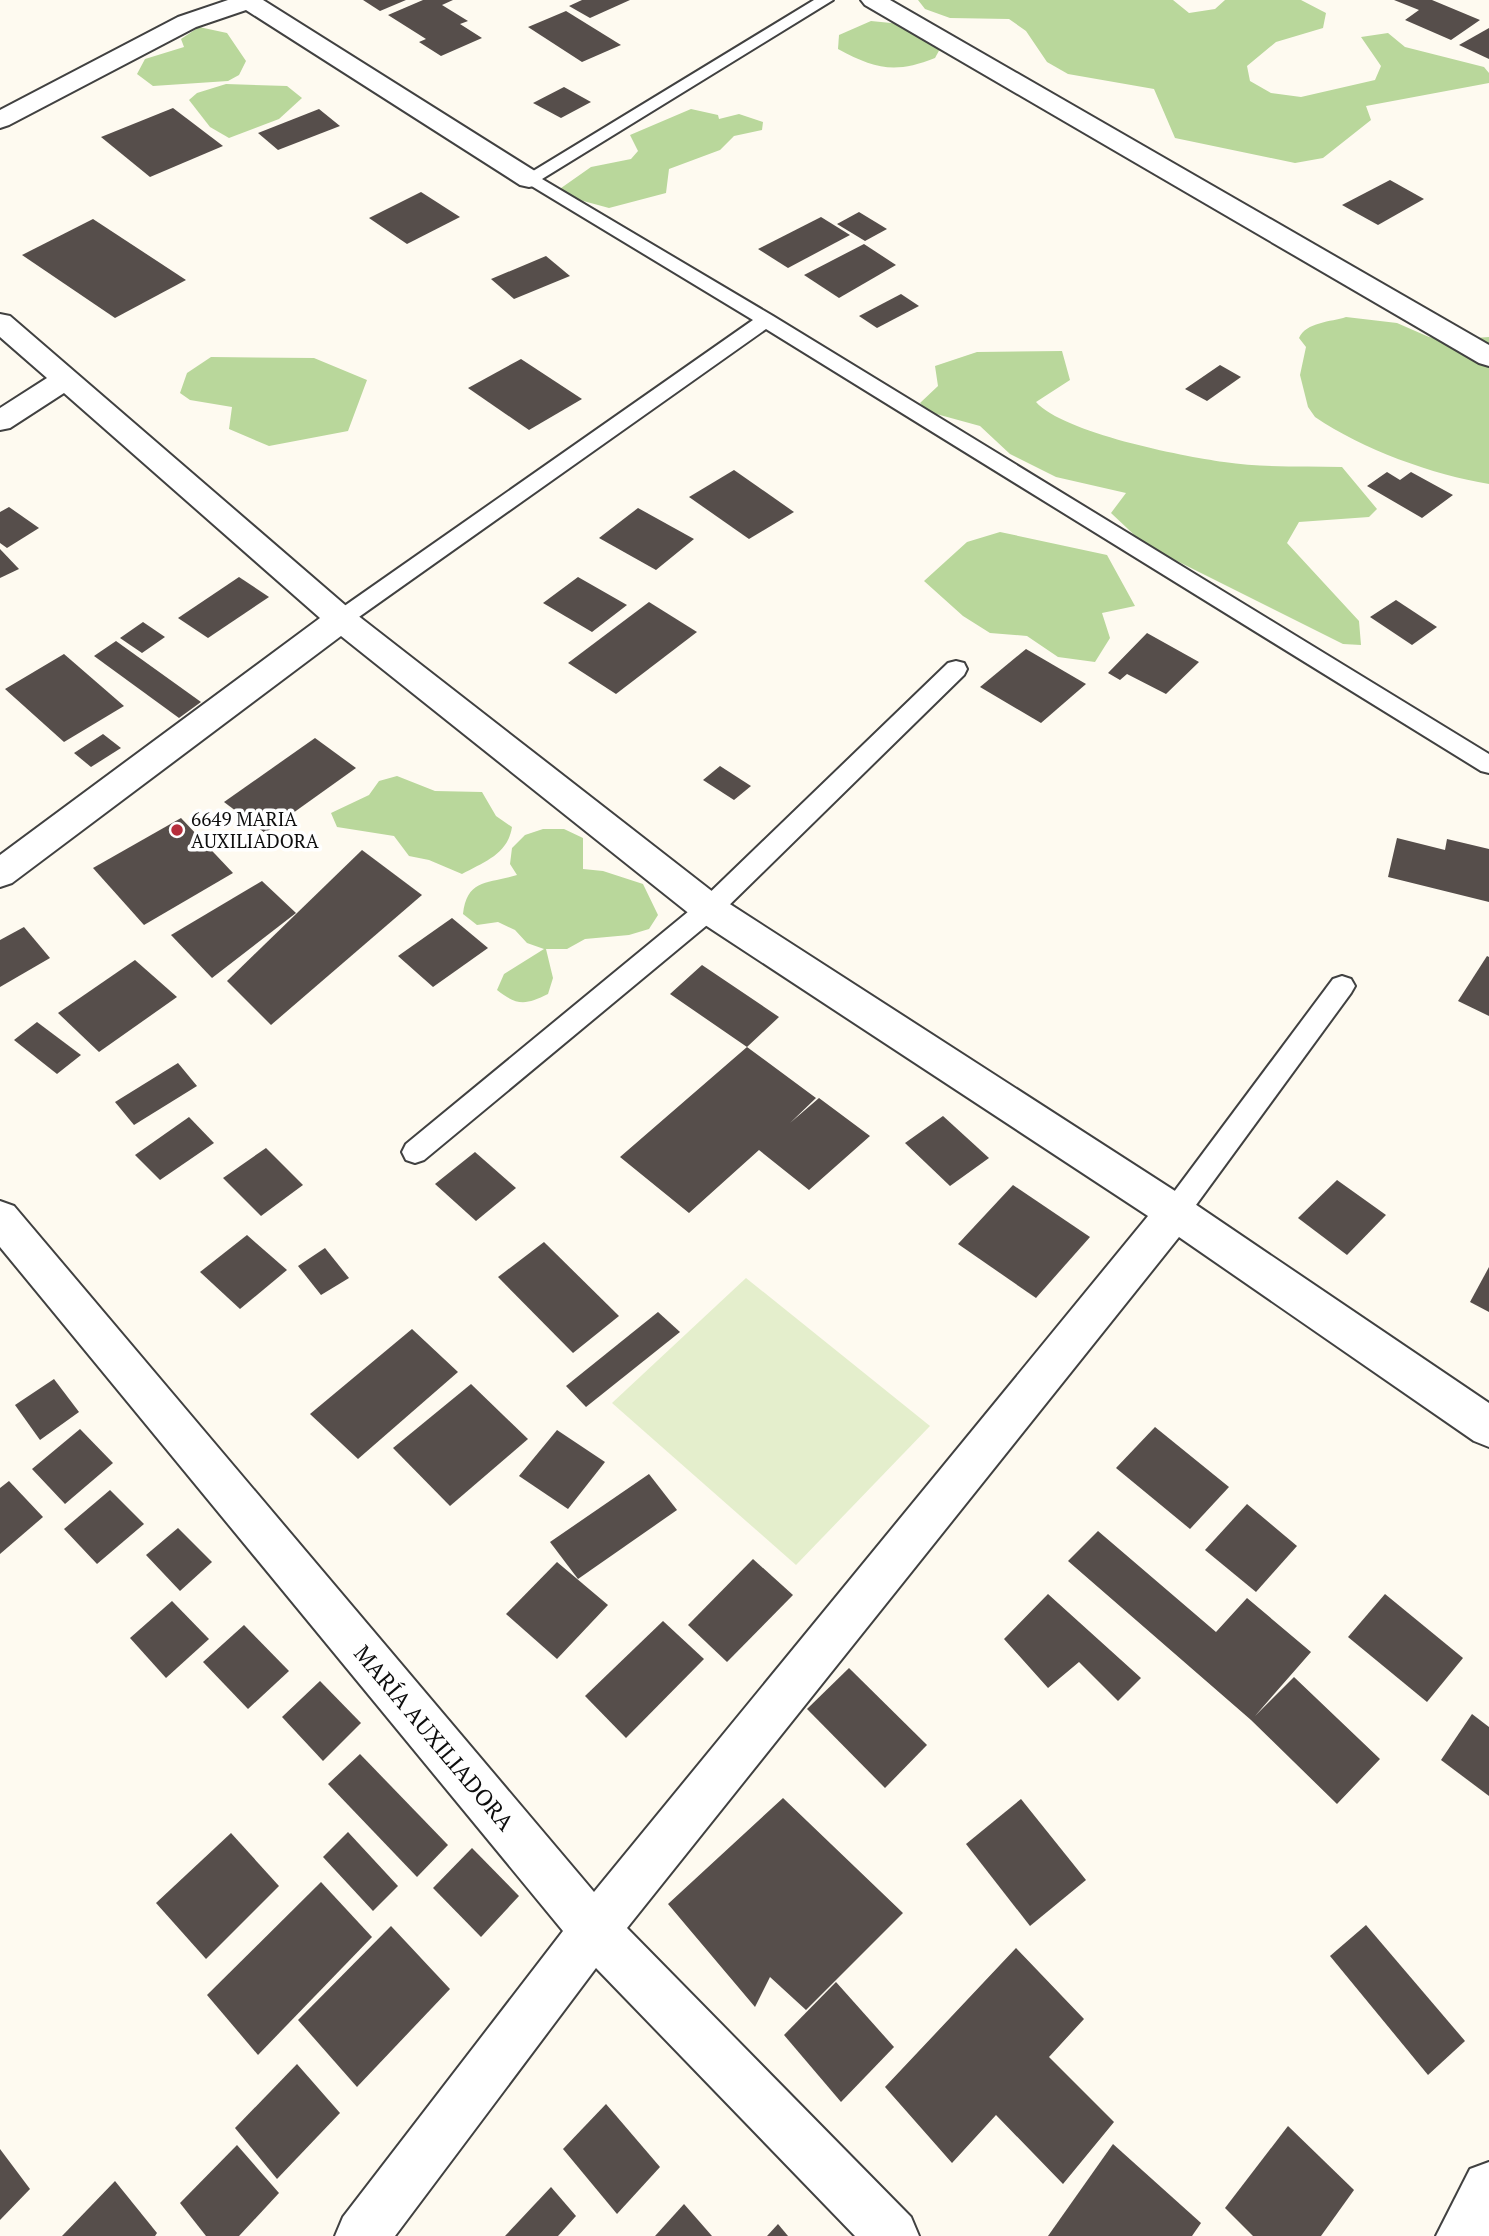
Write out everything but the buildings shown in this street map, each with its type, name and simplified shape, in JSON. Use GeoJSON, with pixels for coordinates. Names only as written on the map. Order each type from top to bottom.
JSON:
{"type":"FeatureCollection","features":[{"type":"Feature","properties":{"kind":"street"},"geometry":{"type":"LineString","coordinates":[[0,120],[187,22],[249,0],[529,179]]}},
{"type":"Feature","properties":{"kind":"street"},"geometry":{"type":"LineString","coordinates":[[873,0],[1489,357]]}},
{"type":"Feature","properties":{"kind":"street"},"geometry":{"type":"LineString","coordinates":[[0,322],[341,620],[709,909],[1175,1212],[1489,1427]]}},
{"type":"Feature","properties":{"kind":"street"},"geometry":{"type":"LineString","coordinates":[[0,421],[65,379]]}},
{"type":"Feature","properties":{"kind":"street"},"geometry":{"type":"LineString","coordinates":[[0,874],[341,620]]}},
{"type":"Feature","properties":{"kind":"street"},"geometry":{"type":"LineString","coordinates":[[362,2236],[594,1930],[1175,1212]]}},
{"type":"Feature","properties":{"kind":"street","name":"MARÍA AUXILIADORA"},"geometry":{"type":"LineString","coordinates":[[0,1218],[594,1930],[892,2236]]}},
{"type":"Feature","properties":{"kind":"street"},"geometry":{"type":"LineString","coordinates":[[1463,2236],[1489,2188]]}},
{"type":"Feature","properties":{"kind":"lane"},"geometry":{"type":"LineString","coordinates":[[825,0],[529,179],[766,320],[1489,765]]}},
{"type":"Feature","properties":{"kind":"lane"},"geometry":{"type":"LineString","coordinates":[[341,620],[766,320]]}},
{"type":"Feature","properties":{"kind":"lane"},"geometry":{"type":"LineString","coordinates":[[415,1153],[709,909],[956,669]]}},
{"type":"Feature","properties":{"kind":"lane"},"geometry":{"type":"LineString","coordinates":[[1175,1212],[1342,986]]}},
{"type":"Feature","properties":{"kind":"green space"},"geometry":{"type":"Polygon","coordinates":[[[918,0],[1173,0],[1189,13],[1215,9],[1225,0],[1301,0],[1326,13],[1323,28],[1276,42],[1247,66],[1250,81],[1271,93],[1301,97],[1375,80],[1381,66],[1361,37],[1388,33],[1405,47],[1484,67],[1489,73],[1489,83],[1366,106],[1371,120],[1323,158],[1295,163],[1175,138],[1154,89],[1068,74],[1047,62],[1026,31],[1009,19],[950,18],[925,9],[918,0]]]}},
{"type":"Feature","properties":{"kind":"green space"},"geometry":{"type":"Polygon","coordinates":[[[871,21],[911,25],[941,47],[935,58],[896,67],[874,65],[838,49],[839,35],[871,21]]]}},
{"type":"Feature","properties":{"kind":"green space"},"geometry":{"type":"Polygon","coordinates":[[[199,27],[227,33],[246,61],[239,75],[228,81],[153,86],[137,74],[145,59],[184,47],[181,39],[199,27]]]}},
{"type":"Feature","properties":{"kind":"green space"},"geometry":{"type":"Polygon","coordinates":[[[226,84],[287,86],[302,98],[279,119],[229,138],[210,127],[189,100],[197,93],[226,84]]]}},
{"type":"Feature","properties":{"kind":"green space"},"geometry":{"type":"Polygon","coordinates":[[[691,109],[718,115],[719,119],[739,114],[763,122],[762,130],[734,136],[720,150],[669,169],[666,193],[609,208],[554,193],[591,167],[631,159],[638,151],[630,135],[691,109]]]}},
{"type":"Feature","properties":{"kind":"green space"},"geometry":{"type":"Polygon","coordinates":[[[1346,317],[1397,323],[1429,337],[1446,340],[1489,337],[1489,484],[1445,474],[1399,459],[1354,440],[1315,417],[1308,407],[1300,375],[1306,347],[1299,338],[1313,326],[1346,317]]]}},
{"type":"Feature","properties":{"kind":"green space"},"geometry":{"type":"Polygon","coordinates":[[[1062,351],[1070,380],[1036,402],[1071,424],[1153,449],[1205,459],[1253,465],[1342,467],[1377,509],[1369,517],[1299,522],[1287,543],[1359,621],[1361,645],[1343,644],[1145,545],[1111,513],[1126,493],[1056,477],[1010,454],[980,426],[929,412],[920,403],[938,386],[935,366],[977,352],[1062,351]]]}},
{"type":"Feature","properties":{"kind":"green space"},"geometry":{"type":"Polygon","coordinates":[[[211,357],[314,358],[367,380],[348,431],[269,446],[229,429],[232,407],[190,400],[180,393],[187,373],[211,357]]]}},
{"type":"Feature","properties":{"kind":"green space"},"geometry":{"type":"Polygon","coordinates":[[[1000,532],[1107,555],[1135,606],[1102,613],[1110,638],[1095,662],[1058,657],[1027,636],[990,633],[963,616],[924,581],[967,542],[1000,532]]]}},
{"type":"Feature","properties":{"kind":"green space"},"geometry":{"type":"Polygon","coordinates":[[[397,776],[435,791],[482,792],[496,816],[512,827],[506,844],[494,856],[462,874],[429,860],[409,856],[394,836],[337,827],[331,813],[369,795],[379,781],[397,776]]]}},
{"type":"Feature","properties":{"kind":"green space"},"geometry":{"type":"Polygon","coordinates":[[[543,829],[564,829],[583,838],[583,869],[603,871],[643,884],[658,915],[649,929],[629,935],[585,939],[567,949],[546,949],[553,978],[548,994],[522,1002],[510,999],[497,990],[504,974],[544,949],[527,943],[515,930],[498,922],[477,925],[463,914],[465,902],[474,888],[517,875],[510,864],[512,848],[525,835],[543,829]]]}},
{"type":"Feature","properties":{"kind":"green space"},"geometry":{"type":"Polygon","coordinates":[[[746,1278],[930,1426],[796,1565],[612,1403],[746,1278]]]}},
{"type":"Feature","properties":{"kind":"place","name":"6649 MARIA AUXILIADORA"},"geometry":{"type":"Point","coordinates":[177,830]}}]}
